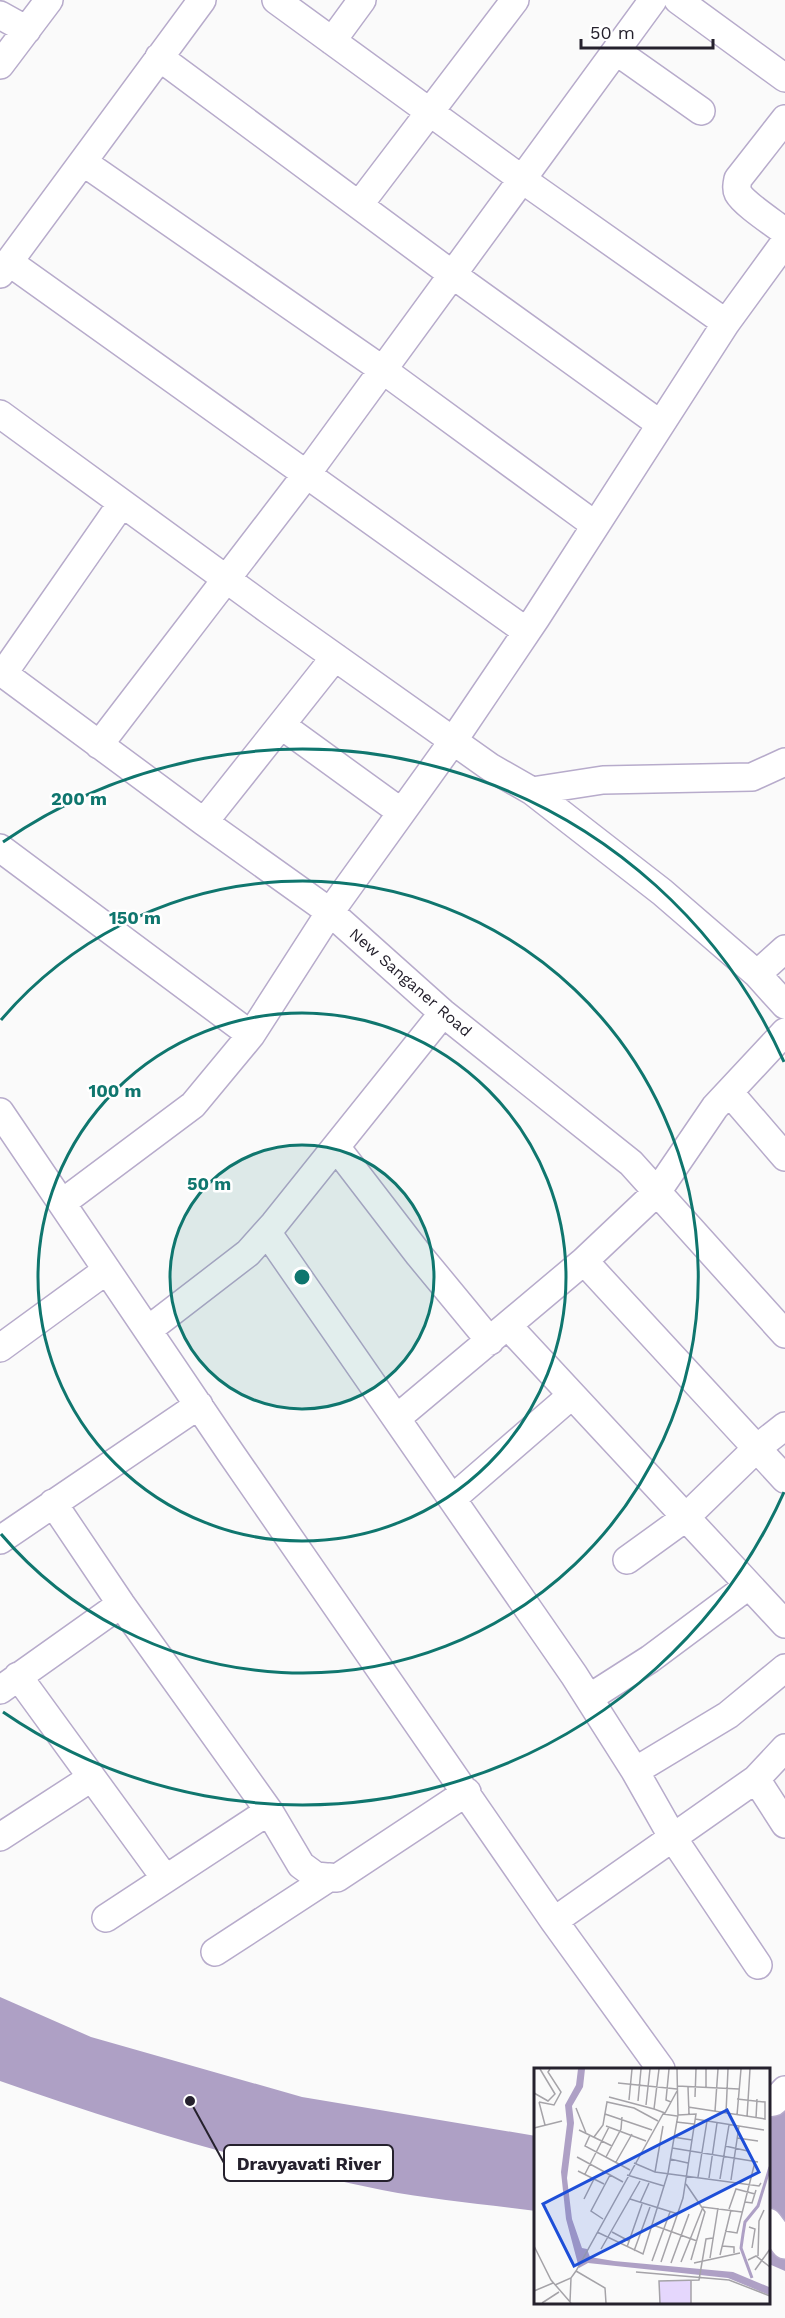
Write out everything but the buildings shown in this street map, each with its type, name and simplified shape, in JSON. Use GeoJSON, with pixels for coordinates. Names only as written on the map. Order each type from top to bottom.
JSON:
{"type":"FeatureCollection","features":[{"type":"Feature","properties":{"kind":"street"},"geometry":{"type":"LineString","coordinates":[[0,65],[49,0]]}},
{"type":"Feature","properties":{"kind":"street"},"geometry":{"type":"LineString","coordinates":[[202,0],[5,268],[306,475],[526,632]]}},
{"type":"Feature","properties":{"kind":"street"},"geometry":{"type":"LineString","coordinates":[[276,0],[523,180],[726,323]]}},
{"type":"Feature","properties":{"kind":"street"},"geometry":{"type":"LineString","coordinates":[[332,40],[362,0]]}},
{"type":"Feature","properties":{"kind":"street"},"geometry":{"type":"LineString","coordinates":[[359,205],[515,0]]}},
{"type":"Feature","properties":{"kind":"street"},"geometry":{"type":"LineString","coordinates":[[678,0],[785,78]]}},
{"type":"Feature","properties":{"kind":"street"},"geometry":{"type":"LineString","coordinates":[[99,745],[306,475],[523,180],[616,51],[644,3]]}},
{"type":"Feature","properties":{"kind":"street"},"geometry":{"type":"LineString","coordinates":[[0,15],[27,30]]}},
{"type":"Feature","properties":{"kind":"street"},"geometry":{"type":"LineString","coordinates":[[616,51],[701,111]]}},
{"type":"Feature","properties":{"kind":"street"},"geometry":{"type":"LineString","coordinates":[[159,57],[453,275],[660,424]]}},
{"type":"Feature","properties":{"kind":"street"},"geometry":{"type":"LineString","coordinates":[[785,119],[738,179],[736,185],[738,193],[744,200],[785,232]]}},
{"type":"Feature","properties":{"kind":"street"},"geometry":{"type":"LineString","coordinates":[[83,162],[383,370],[595,525]]}},
{"type":"Feature","properties":{"kind":"street"},"geometry":{"type":"LineString","coordinates":[[62,1203],[193,1105],[251,1035],[330,912],[453,741],[526,632],[726,323],[785,242]]}},
{"type":"Feature","properties":{"kind":"street"},"geometry":{"type":"LineString","coordinates":[[0,414],[453,741],[490,767],[532,791],[662,892],[757,974],[785,1005]]}},
{"type":"Feature","properties":{"kind":"street"},"geometry":{"type":"LineString","coordinates":[[2,673],[122,503]]}},
{"type":"Feature","properties":{"kind":"street"},"geometry":{"type":"LineString","coordinates":[[204,822],[335,657]]}},
{"type":"Feature","properties":{"kind":"street","name":"New Sanganer Road"},"geometry":{"type":"LineString","coordinates":[[2,673],[330,912],[442,1012],[631,1163],[783,1329]]}},
{"type":"Feature","properties":{"kind":"street"},"geometry":{"type":"LineString","coordinates":[[281,725],[401,812]]}},
{"type":"Feature","properties":{"kind":"street"},"geometry":{"type":"LineString","coordinates":[[532,791],[603,780],[752,777],[785,762]]}},
{"type":"Feature","properties":{"kind":"street"},"geometry":{"type":"LineString","coordinates":[[0,848],[251,1035]]}},
{"type":"Feature","properties":{"kind":"street"},"geometry":{"type":"LineString","coordinates":[[757,974],[785,949]]}},
{"type":"Feature","properties":{"kind":"street"},"geometry":{"type":"LineString","coordinates":[[148,1330],[248,1253],[336,1147],[442,1012]]}},
{"type":"Feature","properties":{"kind":"street"},"geometry":{"type":"LineString","coordinates":[[397,1418],[584,1261],[657,1192],[715,1107],[785,1032]]}},
{"type":"Feature","properties":{"kind":"street"},"geometry":{"type":"LineString","coordinates":[[729,1092],[785,1157]]}},
{"type":"Feature","properties":{"kind":"street"},"geometry":{"type":"LineString","coordinates":[[0,1112],[199,1406],[554,1921],[659,2066]]}},
{"type":"Feature","properties":{"kind":"street"},"geometry":{"type":"LineString","coordinates":[[336,1147],[419,1255],[499,1333],[572,1395],[785,1624]]}},
{"type":"Feature","properties":{"kind":"street"},"geometry":{"type":"LineString","coordinates":[[267,1232],[453,1498],[589,1698],[635,1771],[673,1838],[758,1965]]}},
{"type":"Feature","properties":{"kind":"street"},"geometry":{"type":"LineString","coordinates":[[584,1261],[785,1479]]}},
{"type":"Feature","properties":{"kind":"street"},"geometry":{"type":"LineString","coordinates":[[0,1348],[107,1270]]}},
{"type":"Feature","properties":{"kind":"street"},"geometry":{"type":"LineString","coordinates":[[453,1498],[572,1395]]}},
{"type":"Feature","properties":{"kind":"street"},"geometry":{"type":"LineString","coordinates":[[0,1540],[199,1406]]}},
{"type":"Feature","properties":{"kind":"street"},"geometry":{"type":"LineString","coordinates":[[627,1560],[685,1518],[757,1448],[785,1426]]}},
{"type":"Feature","properties":{"kind":"street"},"geometry":{"type":"LineString","coordinates":[[53,1503],[121,1604],[269,1811],[301,1865],[316,1876],[337,1878],[466,1792]]}},
{"type":"Feature","properties":{"kind":"street"},"geometry":{"type":"LineString","coordinates":[[589,1698],[670,1646],[748,1586]]}},
{"type":"Feature","properties":{"kind":"street"},"geometry":{"type":"LineString","coordinates":[[121,1604],[9,1683],[92,1778],[165,1878]]}},
{"type":"Feature","properties":{"kind":"street"},"geometry":{"type":"LineString","coordinates":[[635,1771],[729,1715],[785,1668]]}},
{"type":"Feature","properties":{"kind":"street"},"geometry":{"type":"LineString","coordinates":[[554,1921],[756,1779],[785,1748]]}},
{"type":"Feature","properties":{"kind":"street"},"geometry":{"type":"LineString","coordinates":[[0,1838],[92,1778]]}},
{"type":"Feature","properties":{"kind":"street"},"geometry":{"type":"LineString","coordinates":[[756,1779],[785,1824]]}},
{"type":"Feature","properties":{"kind":"street"},"geometry":{"type":"LineString","coordinates":[[106,1918],[269,1811]]}},
{"type":"Feature","properties":{"kind":"street"},"geometry":{"type":"LineString","coordinates":[[215,1952],[330,1877]]}},
{"type":"Feature","properties":{"kind":"street"},"geometry":{"type":"LineString","coordinates":[[770,2103],[774,2102],[785,2090]]}},
{"type":"Feature","properties":{"kind":"street"},"geometry":{"type":"LineString","coordinates":[[770,2225],[785,2245]]}},
{"type":"Feature","properties":{"kind":"shaded area"},"geometry":{"type":"Polygon","coordinates":[[[0,1997],[91,2037],[302,2097],[534,2136],[534,2211],[440,2199],[333,2180],[237,2156],[142,2128],[0,2081],[0,1997]]]}},
{"type":"Feature","properties":{"kind":"shaded area"},"geometry":{"type":"Polygon","coordinates":[[[785,2102],[785,2271],[770,2264],[770,2111],[785,2102]]]}},
{"type":"Feature","properties":{"kind":"place","name":"Dravyavati River"},"geometry":{"type":"Point","coordinates":[190,2101]}}]}
